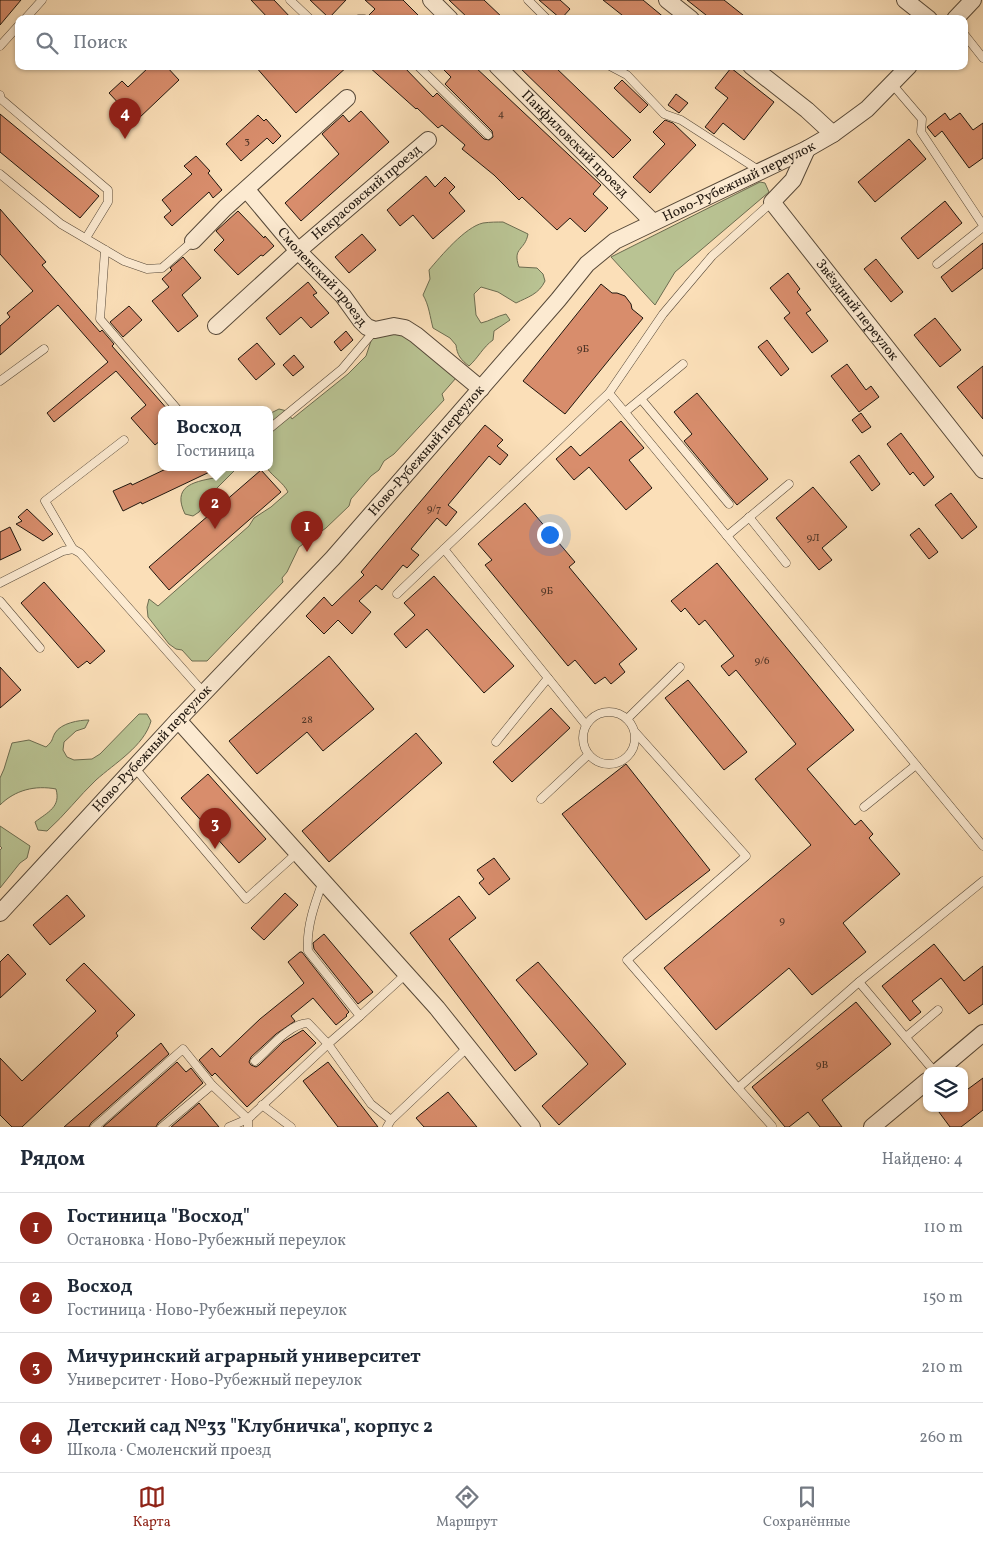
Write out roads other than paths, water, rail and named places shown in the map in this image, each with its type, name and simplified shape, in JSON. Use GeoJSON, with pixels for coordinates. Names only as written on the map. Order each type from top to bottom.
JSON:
{"type":"FeatureCollection","features":[{"type":"Feature","properties":{"kind":"street"},"geometry":{"type":"LineString","coordinates":[[431,0],[446,15]]}},
{"type":"Feature","properties":{"kind":"street"},"geometry":{"type":"LineString","coordinates":[[667,0],[686,15]]}},
{"type":"Feature","properties":{"kind":"street"},"geometry":{"type":"LineString","coordinates":[[905,0],[924,15]]}},
{"type":"Feature","properties":{"kind":"street"},"geometry":{"type":"LineString","coordinates":[[959,15],[973,0]]}},
{"type":"Feature","properties":{"kind":"street","name":"Панфиловский проезд"},"geometry":{"type":"LineString","coordinates":[[501,70],[653,222]]}},
{"type":"Feature","properties":{"kind":"street"},"geometry":{"type":"LineString","coordinates":[[756,70],[807,110],[833,134]]}},
{"type":"Feature","properties":{"kind":"street","name":"Ново-Рубежный переулок"},"geometry":{"type":"LineString","coordinates":[[0,913],[178,720],[333,558],[558,300],[587,264],[615,241],[807,149],[833,134],[867,109],[905,70]]}},
{"type":"Feature","properties":{"kind":"street"},"geometry":{"type":"LineString","coordinates":[[193,242],[225,208],[347,98]]}},
{"type":"Feature","properties":{"kind":"street","name":"Некрасовский проезд"},"geometry":{"type":"LineString","coordinates":[[216,326],[298,250],[428,140]]}},
{"type":"Feature","properties":{"kind":"street"},"geometry":{"type":"LineString","coordinates":[[772,202],[792,180],[807,149]]}},
{"type":"Feature","properties":{"kind":"street","name":"Смоленский проезд"},"geometry":{"type":"LineString","coordinates":[[247,190],[298,250],[343,296],[367,327],[375,330],[394,326],[405,328],[481,389]]}},
{"type":"Feature","properties":{"kind":"street","name":"Звёздный переулок"},"geometry":{"type":"LineString","coordinates":[[772,202],[983,470]]}},
{"type":"Feature","properties":{"kind":"street"},"geometry":{"type":"LineString","coordinates":[[178,720],[437,1008],[532,1127]]}},
{"type":"Feature","properties":{"kind":"street"},"geometry":{"type":"LineString","coordinates":[[943,1067],[983,1033]]}},
{"type":"Feature","properties":{"kind":"street"},"geometry":{"type":"LineString","coordinates":[[872,1127],[923,1084]]}},
{"type":"Feature","properties":{"kind":"lane"},"geometry":{"type":"LineString","coordinates":[[28,15],[42,0]]}},
{"type":"Feature","properties":{"kind":"lane"},"geometry":{"type":"LineString","coordinates":[[290,0],[306,15]]}},
{"type":"Feature","properties":{"kind":"lane"},"geometry":{"type":"LineString","coordinates":[[528,0],[541,15]]}},
{"type":"Feature","properties":{"kind":"lane"},"geometry":{"type":"LineString","coordinates":[[0,46],[15,29]]}},
{"type":"Feature","properties":{"kind":"lane"},"geometry":{"type":"LineString","coordinates":[[968,39],[983,58]]}},
{"type":"Feature","properties":{"kind":"lane"},"geometry":{"type":"LineString","coordinates":[[422,70],[488,134]]}},
{"type":"Feature","properties":{"kind":"lane"},"geometry":{"type":"LineString","coordinates":[[618,70],[627,75],[664,114],[681,120],[760,171]]}},
{"type":"Feature","properties":{"kind":"lane"},"geometry":{"type":"LineString","coordinates":[[892,84],[922,118],[921,132],[983,226],[937,264]]}},
{"type":"Feature","properties":{"kind":"lane"},"geometry":{"type":"LineString","coordinates":[[0,95],[1,99],[108,190],[108,202],[86,238]]}},
{"type":"Feature","properties":{"kind":"lane"},"geometry":{"type":"LineString","coordinates":[[0,174],[61,224],[124,261],[147,269],[162,268],[193,242]]}},
{"type":"Feature","properties":{"kind":"lane"},"geometry":{"type":"LineString","coordinates":[[397,594],[609,393],[663,314],[712,256],[772,202]]}},
{"type":"Feature","properties":{"kind":"lane"},"geometry":{"type":"LineString","coordinates":[[106,250],[100,319],[175,406]]}},
{"type":"Feature","properties":{"kind":"lane"},"geometry":{"type":"LineString","coordinates":[[273,426],[342,370],[375,330]]}},
{"type":"Feature","properties":{"kind":"lane"},"geometry":{"type":"LineString","coordinates":[[0,381],[44,349]]}},
{"type":"Feature","properties":{"kind":"lane"},"geometry":{"type":"LineString","coordinates":[[625,412],[683,364]]}},
{"type":"Feature","properties":{"kind":"lane"},"geometry":{"type":"LineString","coordinates":[[609,393],[983,846]]}},
{"type":"Feature","properties":{"kind":"lane"},"geometry":{"type":"LineString","coordinates":[[641,399],[729,504]]}},
{"type":"Feature","properties":{"kind":"lane"},"geometry":{"type":"LineString","coordinates":[[124,440],[45,501],[74,549],[80,553],[204,693]]}},
{"type":"Feature","properties":{"kind":"lane"},"geometry":{"type":"LineString","coordinates":[[726,536],[790,484]]}},
{"type":"Feature","properties":{"kind":"lane"},"geometry":{"type":"LineString","coordinates":[[749,518],[786,563]]}},
{"type":"Feature","properties":{"kind":"lane"},"geometry":{"type":"LineString","coordinates":[[0,583],[63,551],[74,549]]}},
{"type":"Feature","properties":{"kind":"lane"},"geometry":{"type":"LineString","coordinates":[[444,549],[586,725]]}},
{"type":"Feature","properties":{"kind":"lane"},"geometry":{"type":"LineString","coordinates":[[0,601],[40,648]]}},
{"type":"Feature","properties":{"kind":"lane"},"geometry":{"type":"LineString","coordinates":[[627,719],[680,667]]}},
{"type":"Feature","properties":{"kind":"lane"},"geometry":{"type":"LineString","coordinates":[[496,742],[548,678]]}},
{"type":"Feature","properties":{"kind":"lane"},"geometry":{"type":"LineString","coordinates":[[635,732],[634,747],[630,754],[617,764],[602,764],[588,755],[583,740],[586,725],[598,715],[605,712],[613,712],[627,719],[635,732],[746,856],[627,960],[772,1126]]}},
{"type":"Feature","properties":{"kind":"lane"},"geometry":{"type":"LineString","coordinates":[[541,799],[588,755]]}},
{"type":"Feature","properties":{"kind":"lane"},"geometry":{"type":"LineString","coordinates":[[864,807],[916,765]]}},
{"type":"Feature","properties":{"kind":"lane"},"geometry":{"type":"LineString","coordinates":[[134,767],[246,899],[297,853]]}},
{"type":"Feature","properties":{"kind":"lane"},"geometry":{"type":"LineString","coordinates":[[322,881],[313,909],[308,951],[360,1016]]}},
{"type":"Feature","properties":{"kind":"lane"},"geometry":{"type":"LineString","coordinates":[[738,1088],[859,982],[983,881]]}},
{"type":"Feature","properties":{"kind":"lane"},"geometry":{"type":"LineString","coordinates":[[229,1127],[248,1123],[262,1105],[406,974]]}},
{"type":"Feature","properties":{"kind":"lane"},"geometry":{"type":"LineString","coordinates":[[859,982],[931,1067]]}},
{"type":"Feature","properties":{"kind":"lane"},"geometry":{"type":"LineString","coordinates":[[906,1037],[938,1010]]}},
{"type":"Feature","properties":{"kind":"lane"},"geometry":{"type":"LineString","coordinates":[[255,1062],[286,1033],[300,1023],[308,1023],[328,1044],[371,1104],[389,1123],[468,1047]]}},
{"type":"Feature","properties":{"kind":"lane"},"geometry":{"type":"LineString","coordinates":[[95,1127],[183,1049],[212,1085],[248,1123]]}},
{"type":"Feature","properties":{"kind":"lane"},"geometry":{"type":"LineString","coordinates":[[162,1127],[212,1085]]}},
{"type":"Feature","properties":{"kind":"lane"},"geometry":{"type":"LineString","coordinates":[[262,1105],[291,1127]]}},
{"type":"Feature","properties":{"kind":"place","name":"Детский сад №33 \"Клубничка\", корпус 2"},"geometry":{"type":"Point","coordinates":[125,139]}},
{"type":"Feature","properties":{"kind":"place","name":"Восход"},"geometry":{"type":"Point","coordinates":[215,529]}},
{"type":"Feature","properties":{"kind":"place","name":"Гостиница \"Восход\""},"geometry":{"type":"Point","coordinates":[307,552]}},
{"type":"Feature","properties":{"kind":"place","name":"Мичуринский аграрный университет"},"geometry":{"type":"Point","coordinates":[215,849]}}]}
